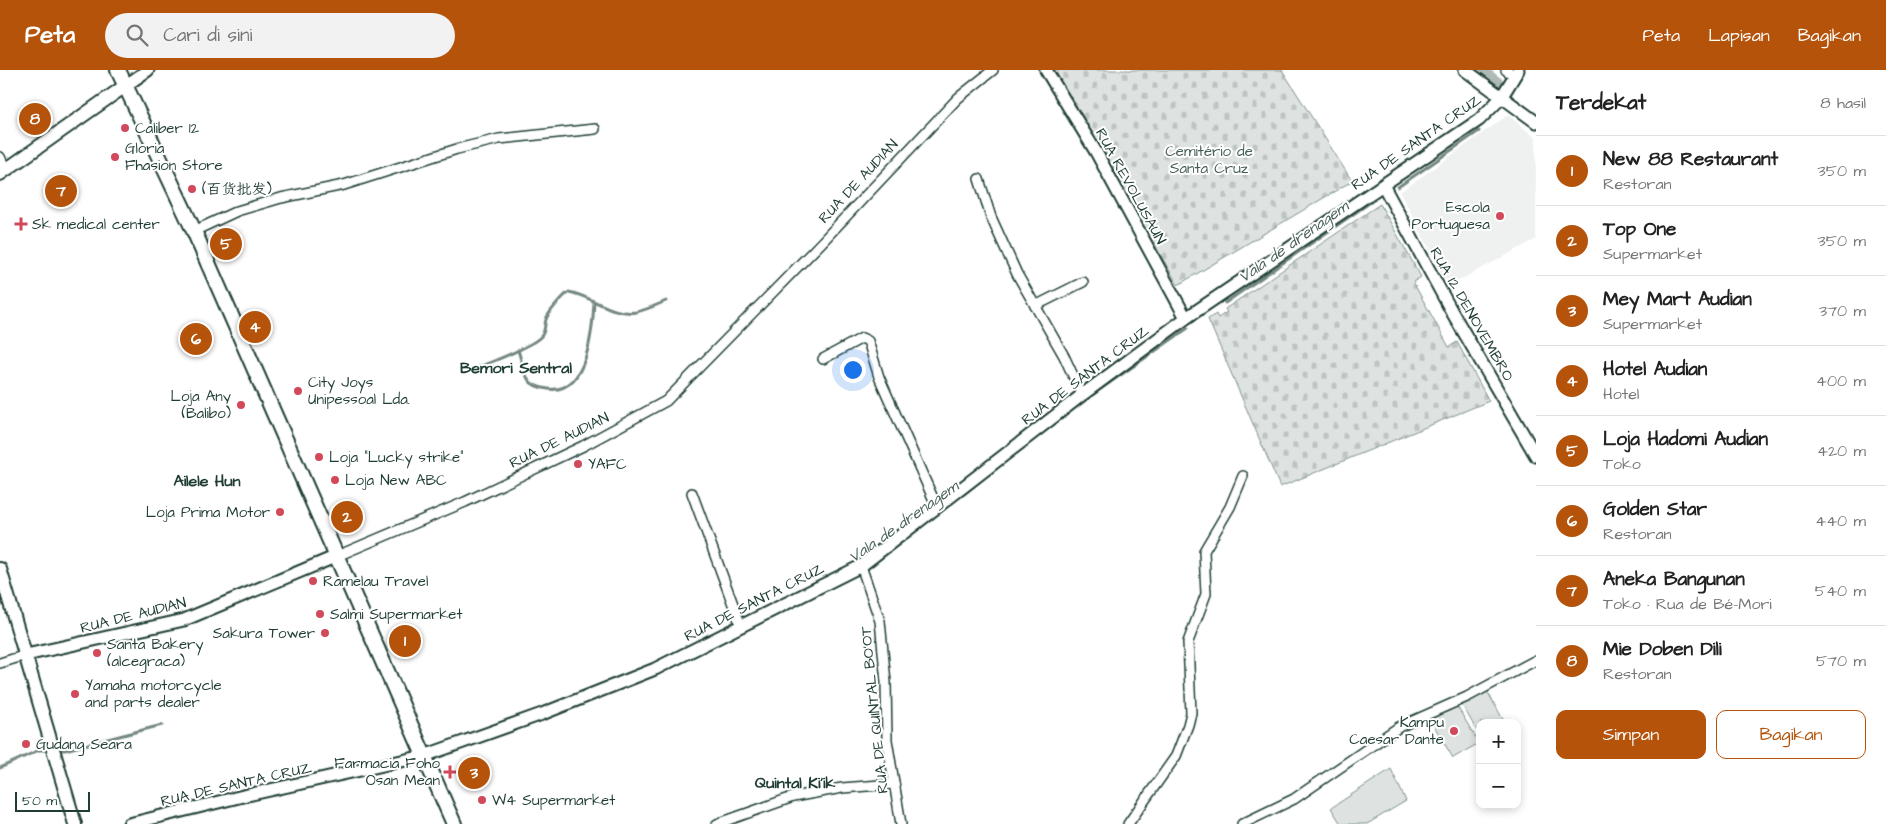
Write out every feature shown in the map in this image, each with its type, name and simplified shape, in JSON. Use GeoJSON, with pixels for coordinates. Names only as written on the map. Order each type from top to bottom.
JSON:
{"type":"FeatureCollection","features":[{"type":"Feature","properties":{"kind":"main road"},"geometry":{"type":"LineString","coordinates":[[118,70],[194,231],[454,824]]}},
{"type":"Feature","properties":{"kind":"main road"},"geometry":{"type":"LineString","coordinates":[[3,172],[125,86]]}},
{"type":"Feature","properties":{"kind":"main road"},"geometry":{"type":"LineString","coordinates":[[0,569],[75,824]]}},
{"type":"Feature","properties":{"kind":"street"},"geometry":{"type":"LineString","coordinates":[[125,86],[148,70]]}},
{"type":"Feature","properties":{"kind":"street","name":"RUA DE AUDIAN"},"geometry":{"type":"LineString","coordinates":[[26,655],[184,620],[473,498],[583,446],[666,401],[820,244],[958,98],[993,70]]}},
{"type":"Feature","properties":{"kind":"street","name":"RUA REVOLUSAUN"},"geometry":{"type":"LineString","coordinates":[[1046,70],[1096,152],[1186,318]]}},
{"type":"Feature","properties":{"kind":"street"},"geometry":{"type":"LineString","coordinates":[[1465,70],[1501,98],[1534,117]]}},
{"type":"Feature","properties":{"kind":"street","name":"RUA DE SANTA CRUZ"},"geometry":{"type":"LineString","coordinates":[[129,824],[243,796],[424,756],[542,714],[655,669],[741,626],[862,570],[937,507],[1186,318],[1479,120],[1501,98],[1513,72]]}},
{"type":"Feature","properties":{"kind":"street"},"geometry":{"type":"LineString","coordinates":[[194,231],[238,211],[281,198],[344,185],[457,149],[499,139],[595,129]]}},
{"type":"Feature","properties":{"kind":"street"},"geometry":{"type":"LineString","coordinates":[[0,157],[3,172]]}},
{"type":"Feature","properties":{"kind":"street"},"geometry":{"type":"LineString","coordinates":[[979,179],[991,216],[1017,274],[1064,356],[1082,396]]}},
{"type":"Feature","properties":{"kind":"street","name":"RUA 12 DENOVEMBRO"},"geometry":{"type":"LineString","coordinates":[[1383,186],[1452,312],[1536,456]]}},
{"type":"Feature","properties":{"kind":"street"},"geometry":{"type":"LineString","coordinates":[[1035,306],[1083,282]]}},
{"type":"Feature","properties":{"kind":"street"},"geometry":{"type":"LineString","coordinates":[[823,359],[862,338],[868,341],[879,377],[937,507]]}},
{"type":"Feature","properties":{"kind":"street"},"geometry":{"type":"LineString","coordinates":[[1128,824],[1176,756],[1188,725],[1191,712],[1188,642],[1206,594],[1204,551],[1230,507],[1243,476]]}},
{"type":"Feature","properties":{"kind":"street"},"geometry":{"type":"LineString","coordinates":[[692,493],[741,626]]}},
{"type":"Feature","properties":{"kind":"street","name":"RUA DE QUINTAL BO'OT"},"geometry":{"type":"LineString","coordinates":[[862,570],[880,621],[886,682],[887,740],[901,824]]}},
{"type":"Feature","properties":{"kind":"street"},"geometry":{"type":"LineString","coordinates":[[0,663],[26,655]]}},
{"type":"Feature","properties":{"kind":"street"},"geometry":{"type":"LineString","coordinates":[[1242,824],[1294,799],[1400,727],[1467,697],[1536,660]]}},
{"type":"Feature","properties":{"kind":"street"},"geometry":{"type":"LineString","coordinates":[[717,824],[792,797],[842,788],[894,784]]}},
{"type":"Feature","properties":{"kind":"shaded area"},"geometry":{"type":"Polygon","coordinates":[[[1508,115],[1536,138],[1536,239],[1449,286],[1400,192],[1508,115]]]}},
{"type":"Feature","properties":{"kind":"green space","name":"Cemitério de Santa Cruz"},"geometry":{"type":"Polygon","coordinates":[[[1053,70],[1282,70],[1352,181],[1178,285],[1053,70]]]}},
{"type":"Feature","properties":{"kind":"green space"},"geometry":{"type":"Polygon","coordinates":[[[1380,204],[1421,277],[1413,282],[1449,347],[1457,342],[1489,401],[1280,487],[1208,319],[1216,314],[1218,318],[1227,312],[1225,309],[1380,204]]]}},
{"type":"Feature","properties":{"kind":"green space"},"geometry":{"type":"Polygon","coordinates":[[[1486,689],[1503,719],[1476,719],[1476,729],[1461,703],[1486,689]]]}},
{"type":"Feature","properties":{"kind":"green space","name":"Kampu Caesar Dante"},"geometry":{"type":"Polygon","coordinates":[[[1455,703],[1476,738],[1476,745],[1453,758],[1430,719],[1455,703]]]}},
{"type":"Feature","properties":{"kind":"green space"},"geometry":{"type":"Polygon","coordinates":[[[1391,769],[1406,801],[1367,824],[1341,824],[1331,808],[1391,769]]]}},
{"type":"Feature","properties":{"kind":"waterway"},"geometry":{"type":"LineString","coordinates":[[1482,70],[1502,85]]}},
{"type":"Feature","properties":{"kind":"waterway","name":"Vala de drenagem"},"geometry":{"type":"LineString","coordinates":[[1398,187],[1479,131]]}},
{"type":"Feature","properties":{"kind":"waterway","name":"Vala de drenagem"},"geometry":{"type":"LineString","coordinates":[[1225,303],[1375,199]]}},
{"type":"Feature","properties":{"kind":"waterway"},"geometry":{"type":"LineString","coordinates":[[466,371],[507,356],[537,340],[543,333],[549,314],[569,292],[586,297],[610,308],[627,312],[644,310],[666,301]]}},
{"type":"Feature","properties":{"kind":"waterway"},"geometry":{"type":"LineString","coordinates":[[518,350],[526,376],[534,385],[548,389],[561,388],[572,381],[580,371],[586,357],[590,342],[594,301]]}},
{"type":"Feature","properties":{"kind":"waterway","name":"Vala de drenagem"},"geometry":{"type":"LineString","coordinates":[[1072,409],[1188,328]]}},
{"type":"Feature","properties":{"kind":"waterway","name":"Vala de drenagem"},"geometry":{"type":"LineString","coordinates":[[964,494],[1000,465]]}},
{"type":"Feature","properties":{"kind":"waterway","name":"Vala de drenagem"},"geometry":{"type":"LineString","coordinates":[[681,662],[805,600]]}},
{"type":"Feature","properties":{"kind":"waterway","name":"Vala de drenagem"},"geometry":{"type":"LineString","coordinates":[[56,750],[65,750],[162,725]]}},
{"type":"Feature","properties":{"kind":"waterway","name":"Vala de drenagem"},"geometry":{"type":"LineString","coordinates":[[0,768],[39,750],[49,750]]}},
{"type":"Feature","properties":{"kind":"place","name":"Mie Doben Dili"},"geometry":{"type":"Point","coordinates":[35,119]}},
{"type":"Feature","properties":{"kind":"place","name":"Caliber 12"},"geometry":{"type":"Point","coordinates":[125,128]}},
{"type":"Feature","properties":{"kind":"place","name":"Gloria Fhasion Store"},"geometry":{"type":"Point","coordinates":[115,157]}},
{"type":"Feature","properties":{"kind":"place","name":"(百货批发)"},"geometry":{"type":"Point","coordinates":[192,189]}},
{"type":"Feature","properties":{"kind":"place","name":"Aneka Bangunan"},"geometry":{"type":"Point","coordinates":[61,191]}},
{"type":"Feature","properties":{"kind":"place","name":"Escola Portuguesa"},"geometry":{"type":"Point","coordinates":[1500,216]}},
{"type":"Feature","properties":{"kind":"place","name":"Sk medical center"},"geometry":{"type":"Point","coordinates":[21,224]}},
{"type":"Feature","properties":{"kind":"place","name":"Loja Hadomi Audian"},"geometry":{"type":"Point","coordinates":[226,244]}},
{"type":"Feature","properties":{"kind":"place","name":"Hotel Audian"},"geometry":{"type":"Point","coordinates":[255,327]}},
{"type":"Feature","properties":{"kind":"place","name":"Golden Star"},"geometry":{"type":"Point","coordinates":[196,339]}},
{"type":"Feature","properties":{"kind":"place","name":"City Joys Unipessoal Lda."},"geometry":{"type":"Point","coordinates":[298,391]}},
{"type":"Feature","properties":{"kind":"place","name":"Loja Any (Balibo)"},"geometry":{"type":"Point","coordinates":[241,405]}},
{"type":"Feature","properties":{"kind":"place","name":"Loja \"Lucky strike\""},"geometry":{"type":"Point","coordinates":[319,457]}},
{"type":"Feature","properties":{"kind":"place","name":"YAFC"},"geometry":{"type":"Point","coordinates":[578,464]}},
{"type":"Feature","properties":{"kind":"place","name":"Loja New ABC"},"geometry":{"type":"Point","coordinates":[335,480]}},
{"type":"Feature","properties":{"kind":"place","name":"Loja Prima Motor"},"geometry":{"type":"Point","coordinates":[280,512]}},
{"type":"Feature","properties":{"kind":"place","name":"Top One"},"geometry":{"type":"Point","coordinates":[347,517]}},
{"type":"Feature","properties":{"kind":"place","name":"Ramelau Travel"},"geometry":{"type":"Point","coordinates":[313,581]}},
{"type":"Feature","properties":{"kind":"place","name":"Salmi Supermarket"},"geometry":{"type":"Point","coordinates":[320,614]}},
{"type":"Feature","properties":{"kind":"place","name":"Sakura Tower"},"geometry":{"type":"Point","coordinates":[325,633]}},
{"type":"Feature","properties":{"kind":"place","name":"New 88 Restaurant"},"geometry":{"type":"Point","coordinates":[405,641]}},
{"type":"Feature","properties":{"kind":"place","name":"Santa Bakery (alcegraca)"},"geometry":{"type":"Point","coordinates":[97,653]}},
{"type":"Feature","properties":{"kind":"place","name":"Yamaha motorcycle and parts dealer"},"geometry":{"type":"Point","coordinates":[75,694]}},
{"type":"Feature","properties":{"kind":"place","name":"Kampu Caesar Dante"},"geometry":{"type":"Point","coordinates":[1454,731]}},
{"type":"Feature","properties":{"kind":"place","name":"Gudang Seara"},"geometry":{"type":"Point","coordinates":[26,744]}},
{"type":"Feature","properties":{"kind":"place","name":"Farmacia Foho Osan Mean"},"geometry":{"type":"Point","coordinates":[450,772]}},
{"type":"Feature","properties":{"kind":"place","name":"Mey Mart Audian"},"geometry":{"type":"Point","coordinates":[474,773]}},
{"type":"Feature","properties":{"kind":"place","name":"W4 Supermarket"},"geometry":{"type":"Point","coordinates":[482,800]}},
{"type":"Feature","properties":{"kind":"district","name":"Bemori Sentral"},"geometry":{"type":"Point","coordinates":[516,367]}},
{"type":"Feature","properties":{"kind":"district","name":"Ailele Hun"},"geometry":{"type":"Point","coordinates":[207,480]}},
{"type":"Feature","properties":{"kind":"district","name":"Quintal Ki'ik"},"geometry":{"type":"Point","coordinates":[795,782]}}]}
